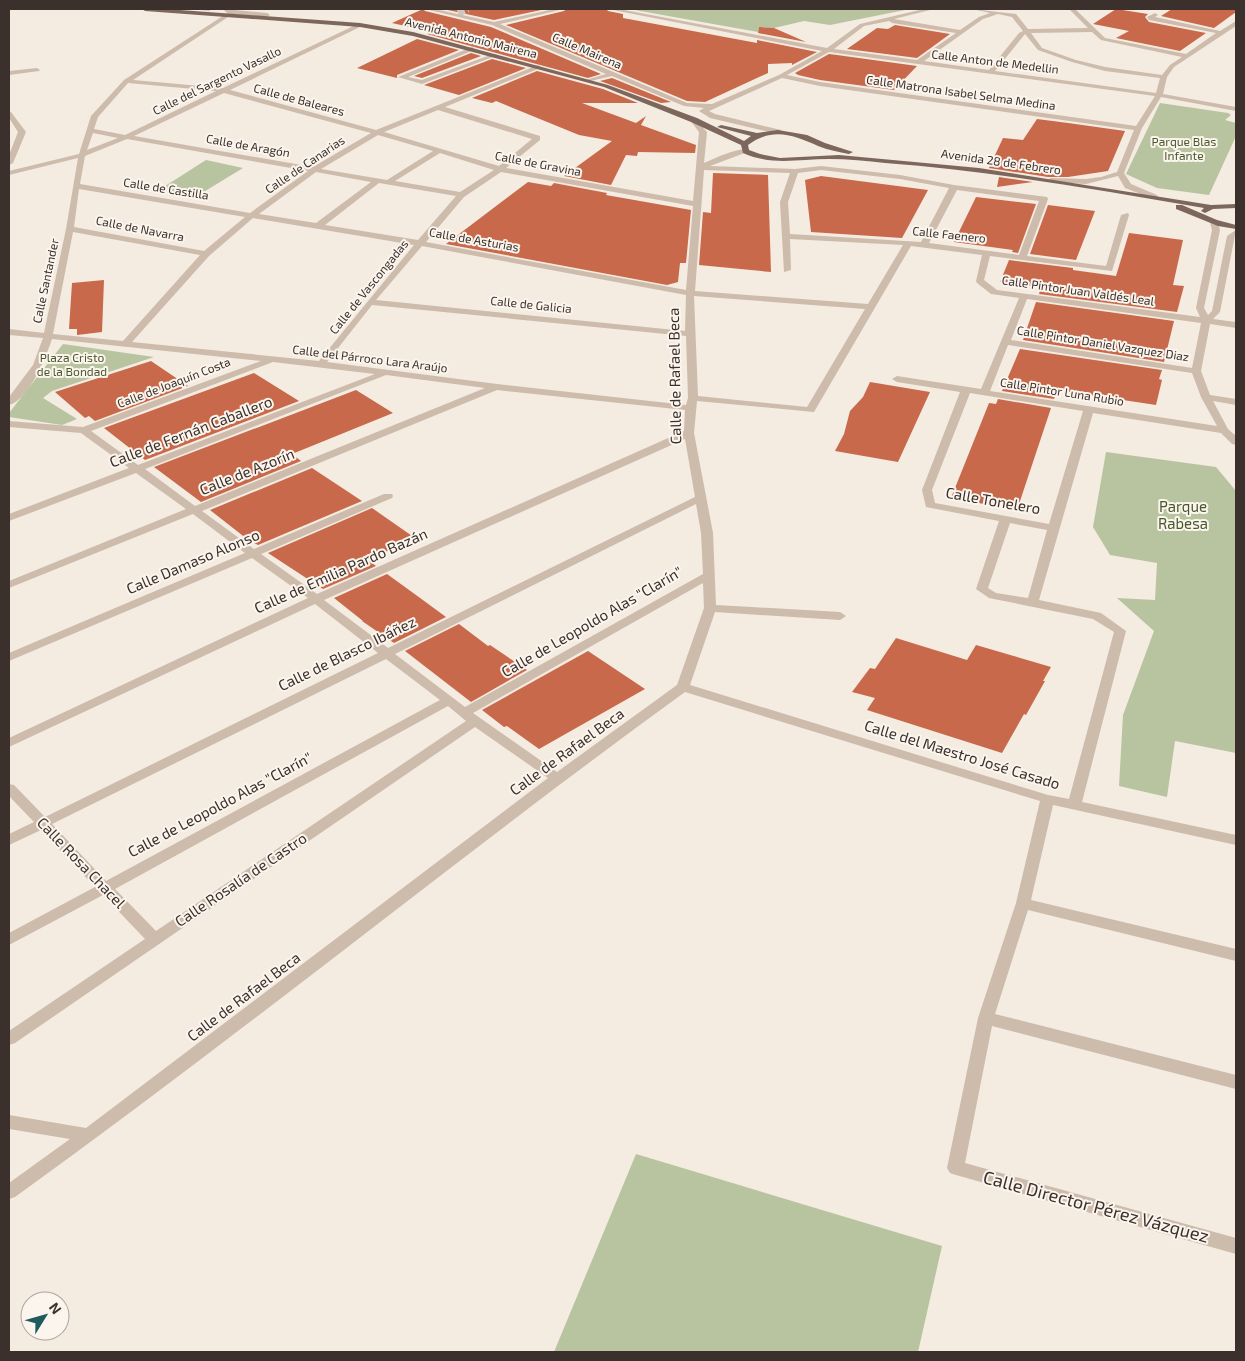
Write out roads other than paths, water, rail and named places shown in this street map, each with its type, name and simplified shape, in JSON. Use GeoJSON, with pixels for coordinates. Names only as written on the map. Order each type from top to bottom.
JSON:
{"type":"FeatureCollection","features":[{"type":"Feature","properties":{"kind":"main road","name":"Avenida Antonio Mairena"},"geometry":{"type":"LineString","coordinates":[[145,9],[226,12],[360,25],[413,34],[538,66],[588,81],[694,120]]}},
{"type":"Feature","properties":{"kind":"main road"},"geometry":{"type":"LineString","coordinates":[[694,120],[757,135],[745,148],[694,120]]}},
{"type":"Feature","properties":{"kind":"main road","name":"Avenida 28 de Febrero"},"geometry":{"type":"LineString","coordinates":[[757,135],[778,132],[807,137],[822,145],[883,159]]}},
{"type":"Feature","properties":{"kind":"main road"},"geometry":{"type":"LineString","coordinates":[[810,158],[821,151],[822,145]]}},
{"type":"Feature","properties":{"kind":"main road","name":"Avenida 28 de Febrero"},"geometry":{"type":"LineString","coordinates":[[745,148],[753,155],[781,161],[835,157],[883,159],[1051,180],[1211,207],[1236,206]]}},
{"type":"Feature","properties":{"kind":"main road","name":"Avenida 28 de Febrero"},"geometry":{"type":"LineString","coordinates":[[1116,191],[1162,201],[1206,217],[1214,222],[1236,227]]}},
{"type":"Feature","properties":{"kind":"main road"},"geometry":{"type":"LineString","coordinates":[[1206,217],[1205,211],[1211,207]]}},
{"type":"Feature","properties":{"kind":"street"},"geometry":{"type":"LineString","coordinates":[[195,9],[206,9]]}},
{"type":"Feature","properties":{"kind":"street","name":"Calle Mairena"},"geometry":{"type":"LineString","coordinates":[[428,9],[494,24],[686,105],[711,106]]}},
{"type":"Feature","properties":{"kind":"street"},"geometry":{"type":"LineString","coordinates":[[494,24],[562,9]]}},
{"type":"Feature","properties":{"kind":"street","name":"Calle Anton de Medellin"},"geometry":{"type":"LineString","coordinates":[[611,9],[828,50],[917,63],[990,73],[1068,72],[1159,95],[1236,109]]}},
{"type":"Feature","properties":{"kind":"street"},"geometry":{"type":"LineString","coordinates":[[778,132],[712,116],[704,111],[711,106],[781,76],[828,50],[862,24],[931,9]]}},
{"type":"Feature","properties":{"kind":"street"},"geometry":{"type":"LineString","coordinates":[[975,9],[1014,15],[1040,49],[1068,72],[1105,69],[1164,78]]}},
{"type":"Feature","properties":{"kind":"street"},"geometry":{"type":"LineString","coordinates":[[917,63],[981,18],[1008,9]]}},
{"type":"Feature","properties":{"kind":"street"},"geometry":{"type":"LineString","coordinates":[[1072,9],[1103,39],[1188,56]]}},
{"type":"Feature","properties":{"kind":"street"},"geometry":{"type":"LineString","coordinates":[[226,12],[267,15]]}},
{"type":"Feature","properties":{"kind":"street","name":"Calle Santander"},"geometry":{"type":"LineString","coordinates":[[9,402],[18,394],[38,365],[48,337],[70,229],[82,155],[95,116],[126,81],[226,12]]}},
{"type":"Feature","properties":{"kind":"street"},"geometry":{"type":"LineString","coordinates":[[1155,15],[1149,18],[1223,33]]}},
{"type":"Feature","properties":{"kind":"street"},"geometry":{"type":"LineString","coordinates":[[884,19],[961,32]]}},
{"type":"Feature","properties":{"kind":"street"},"geometry":{"type":"LineString","coordinates":[[1051,180],[1080,182],[1103,180],[1120,173],[1138,128],[1159,95],[1164,78],[1172,66],[1236,24]]}},
{"type":"Feature","properties":{"kind":"street","name":"Calle del Sargento Vasallo"},"geometry":{"type":"LineString","coordinates":[[9,173],[82,155],[126,137],[360,25]]}},
{"type":"Feature","properties":{"kind":"street"},"geometry":{"type":"LineString","coordinates":[[990,73],[1021,34],[1027,31],[1094,30]]}},
{"type":"Feature","properties":{"kind":"street"},"geometry":{"type":"LineString","coordinates":[[472,49],[401,77],[422,82],[495,55]]}},
{"type":"Feature","properties":{"kind":"street","name":"Calle de Canarias"},"geometry":{"type":"LineString","coordinates":[[126,343],[206,254],[252,215],[315,169],[377,132],[538,66]]}},
{"type":"Feature","properties":{"kind":"street"},"geometry":{"type":"LineString","coordinates":[[9,73],[37,70]]}},
{"type":"Feature","properties":{"kind":"street"},"geometry":{"type":"LineString","coordinates":[[588,81],[614,74]]}},
{"type":"Feature","properties":{"kind":"street","name":"Calle Matrona Isabel Selma Medina"},"geometry":{"type":"LineString","coordinates":[[781,76],[820,84],[1138,128]]}},
{"type":"Feature","properties":{"kind":"street","name":"Calle de Baleares"},"geometry":{"type":"LineString","coordinates":[[126,81],[222,90],[377,132]]}},
{"type":"Feature","properties":{"kind":"street","name":"Calle de Vascongadas"},"geometry":{"type":"LineString","coordinates":[[321,364],[370,302],[461,195],[500,169],[537,138],[437,107]]}},
{"type":"Feature","properties":{"kind":"street"},"geometry":{"type":"LineString","coordinates":[[9,113],[22,132],[9,162]]}},
{"type":"Feature","properties":{"kind":"street","name":"Calle de Rafael Beca"},"geometry":{"type":"LineString","coordinates":[[9,1192],[89,1136],[557,778],[683,687],[710,608],[707,533],[689,433],[692,403],[690,292],[703,132],[694,120]]}},
{"type":"Feature","properties":{"kind":"street","name":"Calle de Aragón"},"geometry":{"type":"LineString","coordinates":[[90,131],[461,195]]}},
{"type":"Feature","properties":{"kind":"street","name":"Calle de Gravina"},"geometry":{"type":"LineString","coordinates":[[377,132],[500,169],[698,204]]}},
{"type":"Feature","properties":{"kind":"street"},"geometry":{"type":"LineString","coordinates":[[700,168],[745,148]]}},
{"type":"Feature","properties":{"kind":"street"},"geometry":{"type":"LineString","coordinates":[[389,182],[439,151]]}},
{"type":"Feature","properties":{"kind":"street"},"geometry":{"type":"LineString","coordinates":[[700,168],[795,171],[821,168],[900,177],[1044,200],[1022,257]]}},
{"type":"Feature","properties":{"kind":"street"},"geometry":{"type":"LineString","coordinates":[[787,270],[784,202],[795,171]]}},
{"type":"Feature","properties":{"kind":"street"},"geometry":{"type":"LineString","coordinates":[[1120,173],[1128,186],[1154,197]]}},
{"type":"Feature","properties":{"kind":"street"},"geometry":{"type":"LineString","coordinates":[[318,226],[378,180]]}},
{"type":"Feature","properties":{"kind":"street","name":"Calle de Castilla"},"geometry":{"type":"LineString","coordinates":[[76,186],[252,215]]}},
{"type":"Feature","properties":{"kind":"street"},"geometry":{"type":"LineString","coordinates":[[924,245],[954,187]]}},
{"type":"Feature","properties":{"kind":"street","name":"Calle Faenero"},"geometry":{"type":"LineString","coordinates":[[786,236],[908,243],[1109,269],[1125,214]]}},
{"type":"Feature","properties":{"kind":"street","name":"Calle de Asturias"},"geometry":{"type":"LineString","coordinates":[[252,215],[690,292],[870,307]]}},
{"type":"Feature","properties":{"kind":"street"},"geometry":{"type":"LineString","coordinates":[[1214,222],[1216,230],[1200,308],[1206,321],[1196,370],[1206,397],[1224,430],[1236,442]]}},
{"type":"Feature","properties":{"kind":"street","name":"Calle de Navarra"},"geometry":{"type":"LineString","coordinates":[[70,229],[206,254]]}},
{"type":"Feature","properties":{"kind":"street"},"geometry":{"type":"LineString","coordinates":[[1206,321],[1216,312],[1231,236],[1236,232]]}},
{"type":"Feature","properties":{"kind":"street"},"geometry":{"type":"LineString","coordinates":[[870,307],[908,243]]}},
{"type":"Feature","properties":{"kind":"street","name":"Calle Pintor Juan Valdés Leal"},"geometry":{"type":"LineString","coordinates":[[987,252],[980,281],[994,292],[1236,326]]}},
{"type":"Feature","properties":{"kind":"street"},"geometry":{"type":"LineString","coordinates":[[984,393],[1024,296]]}},
{"type":"Feature","properties":{"kind":"street","name":"Calle de Galicia"},"geometry":{"type":"LineString","coordinates":[[370,302],[690,334]]}},
{"type":"Feature","properties":{"kind":"street","name":"Calle del Párroco Lara Araújo"},"geometry":{"type":"LineString","coordinates":[[9,332],[321,364],[384,374],[497,387],[692,403],[810,410],[870,307]]}},
{"type":"Feature","properties":{"kind":"street","name":"Calle Pintor Daniel Vazquez Diaz"},"geometry":{"type":"LineString","coordinates":[[1006,342],[1196,370]]}},
{"type":"Feature","properties":{"kind":"street","name":"Calle de Joaquín Costa"},"geometry":{"type":"LineString","coordinates":[[84,430],[272,360]]}},
{"type":"Feature","properties":{"kind":"street","name":"Calle de Fernán Caballero"},"geometry":{"type":"LineString","coordinates":[[9,518],[384,374]]}},
{"type":"Feature","properties":{"kind":"street","name":"Calle Pintor Luna Rubio"},"geometry":{"type":"LineString","coordinates":[[897,379],[1224,430]]}},
{"type":"Feature","properties":{"kind":"street","name":"Calle de Azorín"},"geometry":{"type":"LineString","coordinates":[[9,586],[497,387]]}},
{"type":"Feature","properties":{"kind":"street","name":"Calle Tonelero"},"geometry":{"type":"LineString","coordinates":[[966,390],[928,490],[930,505],[1053,528]]}},
{"type":"Feature","properties":{"kind":"street"},"geometry":{"type":"LineString","coordinates":[[1206,397],[1236,402]]}},
{"type":"Feature","properties":{"kind":"street"},"geometry":{"type":"LineString","coordinates":[[1033,602],[1089,409]]}},
{"type":"Feature","properties":{"kind":"street"},"geometry":{"type":"LineString","coordinates":[[9,424],[84,430],[316,599],[448,701],[557,778]]}},
{"type":"Feature","properties":{"kind":"street","name":"Calle de Emilia Pardo Bazán"},"geometry":{"type":"LineString","coordinates":[[9,743],[316,599],[689,433]]}},
{"type":"Feature","properties":{"kind":"street","name":"Calle Damaso Alonso"},"geometry":{"type":"LineString","coordinates":[[9,656],[388,496]]}},
{"type":"Feature","properties":{"kind":"street","name":"Calle de Blasco Ibáñez"},"geometry":{"type":"LineString","coordinates":[[9,840],[701,498]]}},
{"type":"Feature","properties":{"kind":"street"},"geometry":{"type":"LineString","coordinates":[[1006,518],[982,589],[993,596],[1033,602],[1097,616],[1120,631],[1074,805]]}},
{"type":"Feature","properties":{"kind":"street","name":"Calle de Leopoldo Alas \"Clarín\""},"geometry":{"type":"LineString","coordinates":[[470,717],[709,575]]}},
{"type":"Feature","properties":{"kind":"street"},"geometry":{"type":"LineString","coordinates":[[710,608],[840,616]]}},
{"type":"Feature","properties":{"kind":"street","name":"Calle del Maestro José Casado"},"geometry":{"type":"LineString","coordinates":[[683,687],[1047,799],[1236,840]]}},
{"type":"Feature","properties":{"kind":"street","name":"Calle de Leopoldo Alas \"Clarín\""},"geometry":{"type":"LineString","coordinates":[[9,940],[103,887],[448,701]]}},
{"type":"Feature","properties":{"kind":"street","name":"Calle Rosalía de Castro"},"geometry":{"type":"LineString","coordinates":[[9,1039],[470,717]]}},
{"type":"Feature","properties":{"kind":"street","name":"Calle Rosa Chacel"},"geometry":{"type":"LineString","coordinates":[[9,788],[154,939]]}},
{"type":"Feature","properties":{"kind":"street"},"geometry":{"type":"LineString","coordinates":[[1047,799],[1023,903],[986,1018],[1236,1082]]}},
{"type":"Feature","properties":{"kind":"street"},"geometry":{"type":"LineString","coordinates":[[1023,903],[1236,955]]}},
{"type":"Feature","properties":{"kind":"street","name":"Calle Director Pérez Vázquez"},"geometry":{"type":"LineString","coordinates":[[986,1018],[956,1168],[1236,1246]]}},
{"type":"Feature","properties":{"kind":"street"},"geometry":{"type":"LineString","coordinates":[[9,1122],[89,1136]]}},
{"type":"Feature","properties":{"kind":"tunnel"},"geometry":{"type":"LineString","coordinates":[[458,13],[468,9]]}},
{"type":"Feature","properties":{"kind":"park label","name":"Parque Blas Infante"},"geometry":{"type":"Point","coordinates":[1184,149]}},
{"type":"Feature","properties":{"kind":"park label","name":"Plaza Cristo de la Bondad"},"geometry":{"type":"Point","coordinates":[72,365]}},
{"type":"Feature","properties":{"kind":"park label","name":"Parque Rabesa"},"geometry":{"type":"Point","coordinates":[1183,516]}}]}
